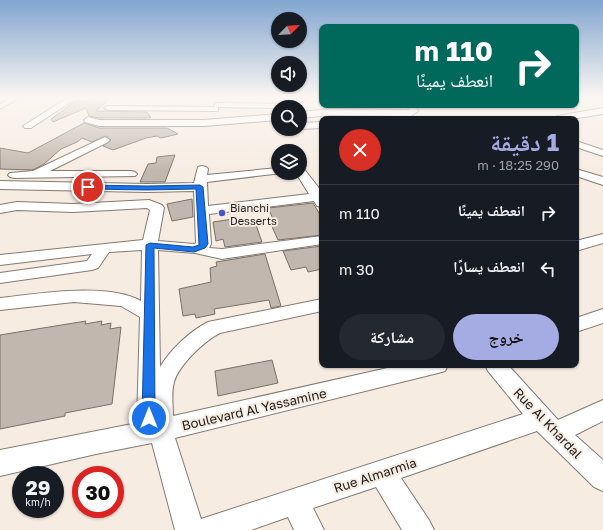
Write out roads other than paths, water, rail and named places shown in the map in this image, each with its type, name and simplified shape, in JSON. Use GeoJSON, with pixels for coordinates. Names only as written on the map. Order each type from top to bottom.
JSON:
{"type":"FeatureCollection","features":[{"type":"Feature","properties":{"kind":"street"},"geometry":{"type":"LineString","coordinates":[[28,126],[35,122]]}},
{"type":"Feature","properties":{"kind":"street"},"geometry":{"type":"LineString","coordinates":[[132,122],[207,123],[222,122]]}},
{"type":"Feature","properties":{"kind":"street"},"geometry":{"type":"LineString","coordinates":[[207,123],[214,125],[271,127]]}},
{"type":"Feature","properties":{"kind":"street"},"geometry":{"type":"LineString","coordinates":[[307,126],[319,125]]}},
{"type":"Feature","properties":{"kind":"street"},"geometry":{"type":"LineString","coordinates":[[35,174],[104,140]]}},
{"type":"Feature","properties":{"kind":"street"},"geometry":{"type":"LineString","coordinates":[[579,145],[603,153]]}},
{"type":"Feature","properties":{"kind":"street"},"geometry":{"type":"LineString","coordinates":[[0,185],[147,188],[201,178],[271,172]]}},
{"type":"Feature","properties":{"kind":"street"},"geometry":{"type":"LineString","coordinates":[[579,173],[603,181]]}},
{"type":"Feature","properties":{"kind":"street"},"geometry":{"type":"LineString","coordinates":[[0,175],[131,174]]}},
{"type":"Feature","properties":{"kind":"street"},"geometry":{"type":"LineString","coordinates":[[198,249],[204,244],[201,212],[201,178]]}},
{"type":"Feature","properties":{"kind":"street"},"geometry":{"type":"LineString","coordinates":[[307,180],[319,196]]}},
{"type":"Feature","properties":{"kind":"street"},"geometry":{"type":"LineString","coordinates":[[201,212],[319,199]]}},
{"type":"Feature","properties":{"kind":"street"},"geometry":{"type":"LineString","coordinates":[[0,208],[17,206],[73,208],[149,204],[157,208],[150,245],[150,314],[155,431],[190,530]]}},
{"type":"Feature","properties":{"kind":"street"},"geometry":{"type":"LineString","coordinates":[[579,245],[603,238]]}},
{"type":"Feature","properties":{"kind":"street"},"geometry":{"type":"LineString","coordinates":[[0,260],[104,248],[150,245],[198,249],[222,254],[319,240]]}},
{"type":"Feature","properties":{"kind":"street"},"geometry":{"type":"LineString","coordinates":[[0,278],[92,266],[104,248]]}},
{"type":"Feature","properties":{"kind":"street"},"geometry":{"type":"LineString","coordinates":[[0,304],[74,296],[125,300],[150,314]]}},
{"type":"Feature","properties":{"kind":"street"},"geometry":{"type":"LineString","coordinates":[[155,431],[163,381],[173,364],[200,336],[215,327],[319,306]]}},
{"type":"Feature","properties":{"kind":"street","name":"Boulevard Al Yassamine"},"geometry":{"type":"LineString","coordinates":[[0,463],[155,431],[425,368]]}},
{"type":"Feature","properties":{"kind":"street","name":"Rue Al Khardal"},"geometry":{"type":"LineString","coordinates":[[497,368],[548,426],[603,478]]}},
{"type":"Feature","properties":{"kind":"street","name":"Rue Almarmia"},"geometry":{"type":"LineString","coordinates":[[209,530],[382,472],[603,410]]}},
{"type":"Feature","properties":{"kind":"street"},"geometry":{"type":"LineString","coordinates":[[382,472],[419,530]]}},
{"type":"Feature","properties":{"kind":"street"},"geometry":{"type":"LineString","coordinates":[[295,502],[309,530]]}},
{"type":"Feature","properties":{"kind":"place","name":"Bianchi Desserts"},"geometry":{"type":"Point","coordinates":[222,213]}}]}
